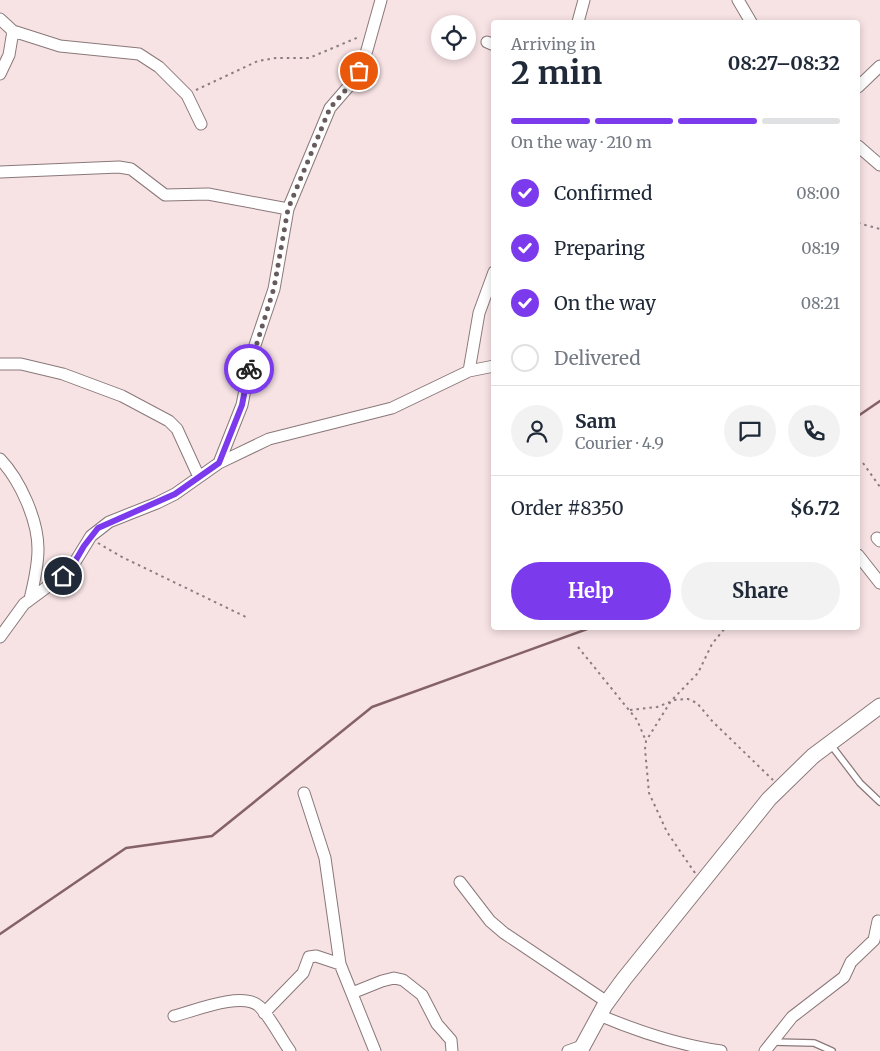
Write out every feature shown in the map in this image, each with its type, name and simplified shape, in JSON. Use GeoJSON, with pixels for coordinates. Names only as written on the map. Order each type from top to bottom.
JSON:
{"type":"FeatureCollection","features":[{"type":"Feature","properties":{"kind":"street"},"geometry":{"type":"LineString","coordinates":[[219,463],[242,405],[252,354],[274,288],[288,209],[330,108],[359,71],[373,31],[380,0]]}},
{"type":"Feature","properties":{"kind":"street"},"geometry":{"type":"LineString","coordinates":[[579,20],[584,0]]}},
{"type":"Feature","properties":{"kind":"street"},"geometry":{"type":"LineString","coordinates":[[738,0],[746,20]]}},
{"type":"Feature","properties":{"kind":"street"},"geometry":{"type":"LineString","coordinates":[[0,19],[13,32],[60,46],[139,54],[160,67],[188,95],[201,124]]}},
{"type":"Feature","properties":{"kind":"street"},"geometry":{"type":"LineString","coordinates":[[0,74],[9,55],[13,32]]}},
{"type":"Feature","properties":{"kind":"street"},"geometry":{"type":"LineString","coordinates":[[860,85],[880,66]]}},
{"type":"Feature","properties":{"kind":"street"},"geometry":{"type":"LineString","coordinates":[[860,148],[880,165]]}},
{"type":"Feature","properties":{"kind":"street"},"geometry":{"type":"LineString","coordinates":[[0,172],[120,167],[131,169],[165,195],[208,194],[288,209]]}},
{"type":"Feature","properties":{"kind":"street"},"geometry":{"type":"LineString","coordinates":[[469,371],[479,313],[491,280]]}},
{"type":"Feature","properties":{"kind":"street"},"geometry":{"type":"LineString","coordinates":[[0,364],[21,364],[63,374],[122,396],[169,421],[177,429],[199,477]]}},
{"type":"Feature","properties":{"kind":"street"},"geometry":{"type":"LineString","coordinates":[[0,637],[11,620],[30,599],[70,570],[89,538],[98,528],[157,503],[219,463],[269,439],[290,432],[335,424],[392,408],[469,371],[491,367]]}},
{"type":"Feature","properties":{"kind":"street"},"geometry":{"type":"LineString","coordinates":[[0,460],[12,472],[20,487],[38,542],[30,599]]}},
{"type":"Feature","properties":{"kind":"street"},"geometry":{"type":"LineString","coordinates":[[860,557],[880,583]]}},
{"type":"Feature","properties":{"kind":"street"},"geometry":{"type":"LineString","coordinates":[[577,1049],[603,1009],[738,835],[780,786],[830,744],[880,706]]}},
{"type":"Feature","properties":{"kind":"street"},"geometry":{"type":"LineString","coordinates":[[304,793],[325,858],[340,964],[375,1051]]}},
{"type":"Feature","properties":{"kind":"street"},"geometry":{"type":"LineString","coordinates":[[460,882],[490,921],[603,1009],[676,1044],[721,1051]]}},
{"type":"Feature","properties":{"kind":"street"},"geometry":{"type":"LineString","coordinates":[[768,1047],[792,1017],[844,977],[851,962],[874,940],[878,921]]}},
{"type":"Feature","properties":{"kind":"street"},"geometry":{"type":"LineString","coordinates":[[264,1013],[303,973],[310,957],[316,956],[340,964]]}},
{"type":"Feature","properties":{"kind":"street"},"geometry":{"type":"LineString","coordinates":[[352,993],[382,981],[394,978],[403,980],[422,995],[437,1024],[451,1040],[452,1051]]}},
{"type":"Feature","properties":{"kind":"street"},"geometry":{"type":"LineString","coordinates":[[174,1016],[241,1000],[250,1001],[259,1006],[290,1051]]}},
{"type":"Feature","properties":{"kind":"lane"},"geometry":{"type":"LineString","coordinates":[[830,744],[860,783],[880,802]]}},
{"type":"Feature","properties":{"kind":"lane"},"geometry":{"type":"LineString","coordinates":[[768,1047],[814,1044],[832,1051]]}},
{"type":"Feature","properties":{"kind":"path"},"geometry":{"type":"LineString","coordinates":[[188,95],[214,80],[258,61],[276,58],[309,58],[373,31]]}},
{"type":"Feature","properties":{"kind":"path"},"geometry":{"type":"LineString","coordinates":[[860,223],[880,228]]}},
{"type":"Feature","properties":{"kind":"path"},"geometry":{"type":"LineString","coordinates":[[863,462],[880,487]]}},
{"type":"Feature","properties":{"kind":"path"},"geometry":{"type":"LineString","coordinates":[[89,538],[122,557],[248,618]]}},
{"type":"Feature","properties":{"kind":"path"},"geometry":{"type":"LineString","coordinates":[[646,741],[671,701],[698,673],[712,644],[723,630]]}},
{"type":"Feature","properties":{"kind":"path"},"geometry":{"type":"LineString","coordinates":[[578,647],[630,710],[643,729],[646,741],[649,794],[667,832],[684,860],[702,883]]}},
{"type":"Feature","properties":{"kind":"path"},"geometry":{"type":"LineString","coordinates":[[630,710],[657,706],[680,698],[694,700],[713,722],[780,786]]}},
{"type":"Feature","properties":{"kind":"waterway"},"geometry":{"type":"LineString","coordinates":[[860,415],[880,401]]}},
{"type":"Feature","properties":{"kind":"waterway"},"geometry":{"type":"LineString","coordinates":[[0,934],[126,848],[212,836],[372,707],[584,630]]}},
{"type":"Feature","properties":{"kind":"way so far"},"geometry":{"type":"LineString","coordinates":[[249,369],[252,354],[274,288],[280,259],[282,232],[288,209],[330,108],[359,71]]}},
{"type":"Feature","properties":{"kind":"route"},"geometry":{"type":"LineString","coordinates":[[63,576],[76,562],[84,546],[98,528],[109,522],[144,510],[175,494],[219,463],[242,405],[249,369]]}}]}
